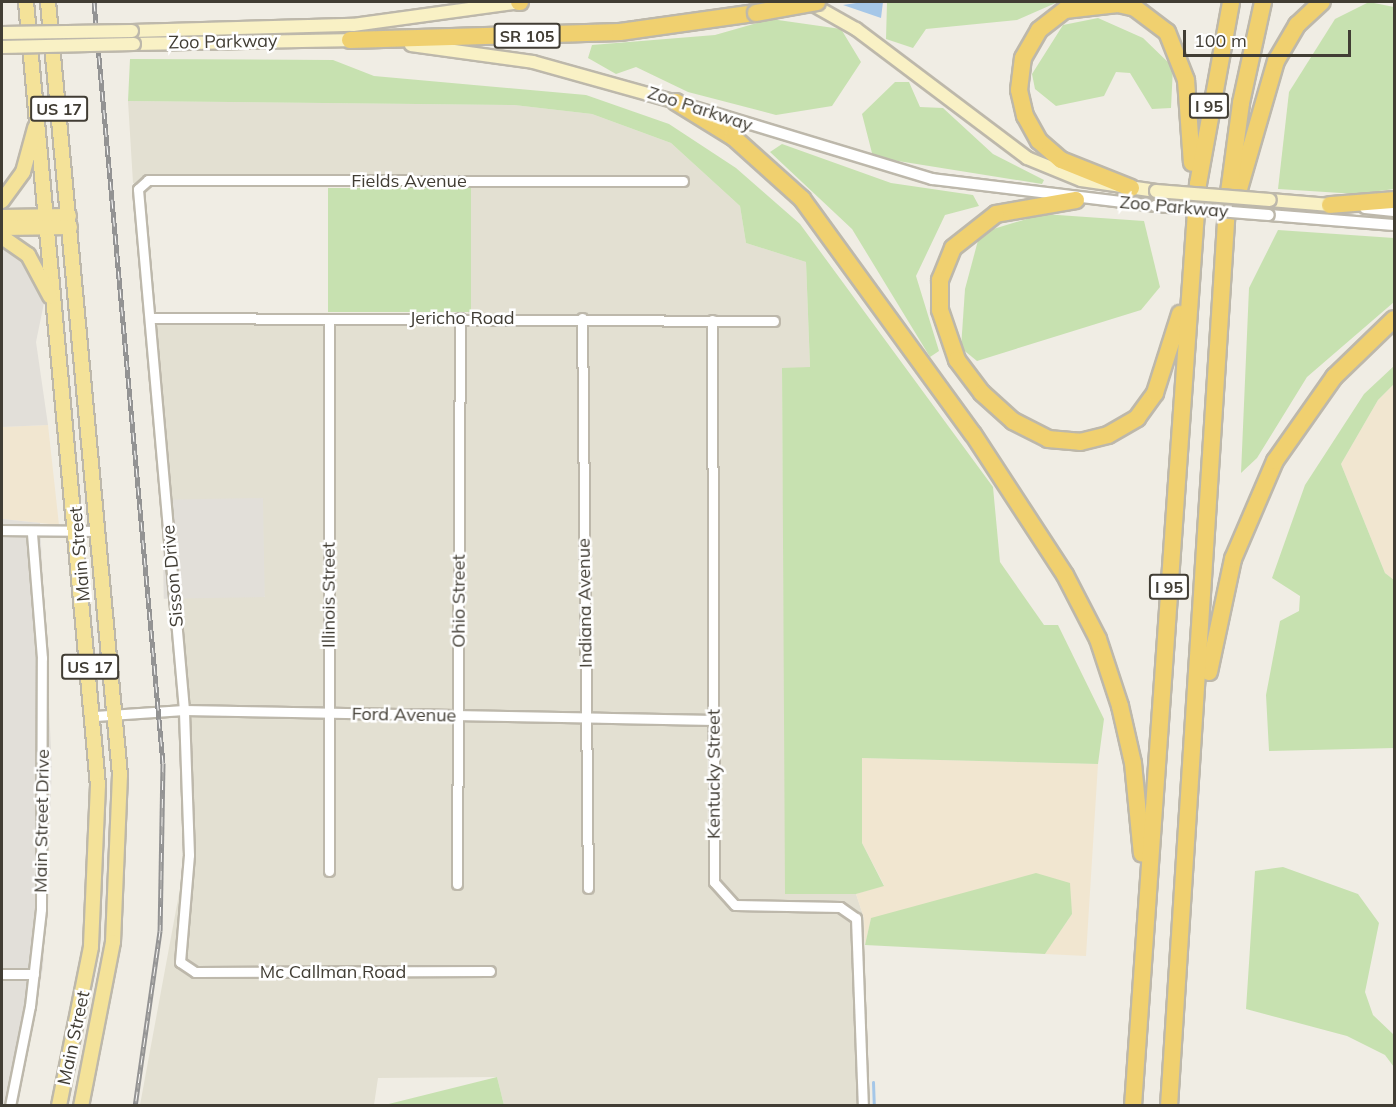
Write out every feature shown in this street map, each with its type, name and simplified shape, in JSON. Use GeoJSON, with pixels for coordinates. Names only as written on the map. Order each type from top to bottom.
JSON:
{"type":"FeatureCollection","features":[{"type":"Feature","properties":{"kind":"highway","name":"SR 105"},"geometry":{"type":"LineString","coordinates":[[350,40],[620,32],[818,2]]}},
{"type":"Feature","properties":{"kind":"highway","name":"I 95"},"geometry":{"type":"LineString","coordinates":[[1133,1106],[1195,212],[1209,103],[1231,2]]}},
{"type":"Feature","properties":{"kind":"highway","name":"I 95"},"geometry":{"type":"LineString","coordinates":[[1169,1106],[1198,714],[1224,247],[1237,123],[1263,2]]}},
{"type":"Feature","properties":{"kind":"highway"},"geometry":{"type":"LineString","coordinates":[[1224,247],[1266,85],[1297,25],[1322,2]]}},
{"type":"Feature","properties":{"kind":"highway"},"geometry":{"type":"LineString","coordinates":[[1131,189],[1060,160],[1035,136],[1022,106],[1019,74],[1030,42],[1052,18],[1080,5],[1135,8],[1167,32],[1175,46],[1189,96],[1195,212]]}},
{"type":"Feature","properties":{"kind":"highway"},"geometry":{"type":"LineString","coordinates":[[676,102],[733,136],[802,199],[973,434],[1065,575],[1098,639],[1126,731],[1146,908]]}},
{"type":"Feature","properties":{"kind":"highway"},"geometry":{"type":"LineString","coordinates":[[1076,200],[1023,206],[981,222],[953,248],[940,280],[940,310],[957,360],[982,393],[1013,422],[1048,439],[1080,442],[1108,435],[1137,418],[1165,374],[1191,267]]}},
{"type":"Feature","properties":{"kind":"highway"},"geometry":{"type":"LineString","coordinates":[[1330,205],[1395,200]]}},
{"type":"Feature","properties":{"kind":"highway"},"geometry":{"type":"LineString","coordinates":[[1198,714],[1233,558],[1259,490],[1316,399],[1395,319]]}},
{"type":"Feature","properties":{"kind":"main road","name":"Main Street"},"geometry":{"type":"LineString","coordinates":[[26,2],[78,532],[94,716],[99,826],[91,947],[59,1106]]}},
{"type":"Feature","properties":{"kind":"main road","name":"Main Street"},"geometry":{"type":"LineString","coordinates":[[48,2],[117,715],[117,896],[81,1106]]}},
{"type":"Feature","properties":{"kind":"main road","name":"Zoo Parkway"},"geometry":{"type":"LineString","coordinates":[[2,33],[353,25],[520,2]]}},
{"type":"Feature","properties":{"kind":"main road","name":"Zoo Parkway"},"geometry":{"type":"LineString","coordinates":[[806,2],[856,29],[1010,149],[1074,178],[1131,189],[1330,205]]}},
{"type":"Feature","properties":{"kind":"main road","name":"Zoo Parkway"},"geometry":{"type":"LineString","coordinates":[[2,47],[350,40],[533,62],[676,102]]}},
{"type":"Feature","properties":{"kind":"main road"},"geometry":{"type":"LineString","coordinates":[[2,201],[23,172],[38,118]]}},
{"type":"Feature","properties":{"kind":"main road"},"geometry":{"type":"LineString","coordinates":[[2,217],[48,222]]}},
{"type":"Feature","properties":{"kind":"main road"},"geometry":{"type":"LineString","coordinates":[[2,228],[70,221]]}},
{"type":"Feature","properties":{"kind":"main road"},"geometry":{"type":"LineString","coordinates":[[2,237],[21,248],[36,266],[57,317]]}},
{"type":"Feature","properties":{"kind":"street","name":"Zoo Parkway"},"geometry":{"type":"LineString","coordinates":[[676,102],[932,179],[1076,200],[1395,225]]}},
{"type":"Feature","properties":{"kind":"street","name":"Fields Avenue"},"geometry":{"type":"LineString","coordinates":[[138,189],[148,180],[684,181]]}},
{"type":"Feature","properties":{"kind":"street","name":"Sisson Drive"},"geometry":{"type":"LineString","coordinates":[[138,189],[184,710],[189,855],[180,962]]}},
{"type":"Feature","properties":{"kind":"street","name":"Zoo Parkway"},"geometry":{"type":"LineString","coordinates":[[1330,205],[1395,211]]}},
{"type":"Feature","properties":{"kind":"street","name":"Jericho Road"},"geometry":{"type":"LineString","coordinates":[[151,318],[582,318],[774,321]]}},
{"type":"Feature","properties":{"kind":"street","name":"Ohio Street"},"geometry":{"type":"LineString","coordinates":[[457,884],[460,318]]}},
{"type":"Feature","properties":{"kind":"street","name":"Indiana Avenue"},"geometry":{"type":"LineString","coordinates":[[582,318],[588,888]]}},
{"type":"Feature","properties":{"kind":"street","name":"Illinois Street"},"geometry":{"type":"LineString","coordinates":[[329,319],[329,871]]}},
{"type":"Feature","properties":{"kind":"street","name":"Kentucky Street"},"geometry":{"type":"LineString","coordinates":[[712,320],[714,882],[719,893],[735,905],[840,907],[856,918],[863,1106]]}},
{"type":"Feature","properties":{"kind":"street"},"geometry":{"type":"LineString","coordinates":[[2,530],[32,534],[99,531]]}},
{"type":"Feature","properties":{"kind":"street","name":"Main Street Drive"},"geometry":{"type":"LineString","coordinates":[[10,1106],[34,974],[43,741],[32,534]]}},
{"type":"Feature","properties":{"kind":"street","name":"Ford Avenue"},"geometry":{"type":"LineString","coordinates":[[94,716],[184,710],[714,720]]}},
{"type":"Feature","properties":{"kind":"street","name":"Mc Callman Road"},"geometry":{"type":"LineString","coordinates":[[180,962],[189,971],[205,972],[490,971]]}},
{"type":"Feature","properties":{"kind":"street"},"geometry":{"type":"LineString","coordinates":[[2,974],[34,974]]}},
{"type":"Feature","properties":{"kind":"shaded area"},"geometry":{"type":"Polygon","coordinates":[[[128,101],[514,105],[592,114],[671,143],[740,206],[746,243],[806,262],[810,368],[782,368],[786,894],[856,894],[864,918],[868,1105],[504,1105],[497,1077],[378,1078],[374,1105],[140,1105],[186,856],[170,595],[265,597],[162,500],[145,314],[468,313],[471,189],[133,183],[128,101]]]}},
{"type":"Feature","properties":{"kind":"shaded area"},"geometry":{"type":"Polygon","coordinates":[[[2,245],[22,260],[44,303],[36,342],[48,425],[2,427],[2,245]]]}},
{"type":"Feature","properties":{"kind":"shaded area"},"geometry":{"type":"Polygon","coordinates":[[[1394,384],[1394,580],[1385,573],[1341,464],[1378,400],[1394,384]]]}},
{"type":"Feature","properties":{"kind":"shaded area"},"geometry":{"type":"Polygon","coordinates":[[[48,425],[59,525],[2,519],[2,427],[48,425]]]}},
{"type":"Feature","properties":{"kind":"shaded area"},"geometry":{"type":"Polygon","coordinates":[[[263,498],[265,597],[164,599],[162,500],[263,498]]]}},
{"type":"Feature","properties":{"kind":"shaded area"},"geometry":{"type":"Polygon","coordinates":[[[2,519],[40,523],[52,769],[43,967],[18,1106],[2,1105],[2,519]]]}},
{"type":"Feature","properties":{"kind":"shaded area"},"geometry":{"type":"Polygon","coordinates":[[[861,758],[1098,764],[1086,956],[1045,954],[1072,914],[871,918],[865,945],[864,918],[856,894],[884,885],[862,843],[861,758]]]}},
{"type":"Feature","properties":{"kind":"green space"},"geometry":{"type":"Polygon","coordinates":[[[887,2],[1058,2],[1017,20],[926,29],[913,48],[886,39],[887,2]]]}},
{"type":"Feature","properties":{"kind":"green space"},"geometry":{"type":"Polygon","coordinates":[[[1369,2],[1394,7],[1394,189],[1357,194],[1278,189],[1289,92],[1335,19],[1369,2]]]}},
{"type":"Feature","properties":{"kind":"green space"},"geometry":{"type":"Polygon","coordinates":[[[1098,18],[1143,38],[1173,67],[1171,108],[1152,109],[1130,73],[1116,72],[1104,96],[1056,106],[1035,89],[1032,74],[1063,25],[1098,18]]]}},
{"type":"Feature","properties":{"kind":"green space"},"geometry":{"type":"Polygon","coordinates":[[[771,19],[841,29],[861,62],[832,106],[776,115],[688,92],[636,67],[616,74],[588,58],[592,45],[715,35],[771,19]]]}},
{"type":"Feature","properties":{"kind":"green space"},"geometry":{"type":"Polygon","coordinates":[[[130,59],[333,60],[374,76],[586,95],[669,124],[736,168],[800,224],[993,487],[1000,562],[1044,625],[1058,625],[1104,719],[1098,764],[862,758],[862,843],[884,886],[856,894],[785,894],[782,368],[810,367],[806,262],[746,243],[740,206],[671,143],[592,114],[514,105],[128,101],[130,59]]]}},
{"type":"Feature","properties":{"kind":"green space"},"geometry":{"type":"Polygon","coordinates":[[[895,82],[909,82],[920,107],[943,108],[993,154],[1044,180],[1042,184],[873,157],[862,114],[895,82]]]}},
{"type":"Feature","properties":{"kind":"green space"},"geometry":{"type":"Polygon","coordinates":[[[782,144],[891,183],[973,195],[979,206],[945,215],[916,276],[939,351],[930,357],[852,229],[770,152],[782,144]]]}},
{"type":"Feature","properties":{"kind":"green space"},"geometry":{"type":"Polygon","coordinates":[[[328,188],[471,188],[471,312],[328,312],[328,188]]]}},
{"type":"Feature","properties":{"kind":"green space"},"geometry":{"type":"Polygon","coordinates":[[[1043,214],[1144,221],[1160,287],[1141,310],[977,361],[961,348],[965,289],[980,233],[1043,214]]]}},
{"type":"Feature","properties":{"kind":"green space"},"geometry":{"type":"Polygon","coordinates":[[[1278,230],[1394,238],[1394,302],[1307,377],[1257,458],[1241,473],[1249,288],[1278,230]]]}},
{"type":"Feature","properties":{"kind":"green space"},"geometry":{"type":"Polygon","coordinates":[[[1394,366],[1394,384],[1378,400],[1341,464],[1385,573],[1394,580],[1394,748],[1269,751],[1266,695],[1280,621],[1299,611],[1300,596],[1272,578],[1305,485],[1364,394],[1394,366]]]}},
{"type":"Feature","properties":{"kind":"green space"},"geometry":{"type":"Polygon","coordinates":[[[1283,867],[1358,894],[1379,923],[1365,992],[1373,1015],[1394,1035],[1394,1067],[1385,1055],[1347,1036],[1246,1009],[1255,871],[1283,867]]]}},
{"type":"Feature","properties":{"kind":"green space"},"geometry":{"type":"Polygon","coordinates":[[[1036,873],[1070,883],[1072,914],[1045,954],[865,945],[871,918],[1036,873]]]}},
{"type":"Feature","properties":{"kind":"green space"},"geometry":{"type":"Polygon","coordinates":[[[497,1077],[504,1105],[501,1106],[381,1106],[497,1077]]]}},
{"type":"Feature","properties":{"kind":"water"},"geometry":{"type":"Polygon","coordinates":[[[863,2],[883,2],[881,18],[843,5],[863,2]]]}},
{"type":"Feature","properties":{"kind":"waterway"},"geometry":{"type":"LineString","coordinates":[[873,1082],[874,1106]]}},
{"type":"Feature","properties":{"kind":"railway"},"geometry":{"type":"LineString","coordinates":[[94,2],[163,763],[160,931],[135,1106]]}}]}
